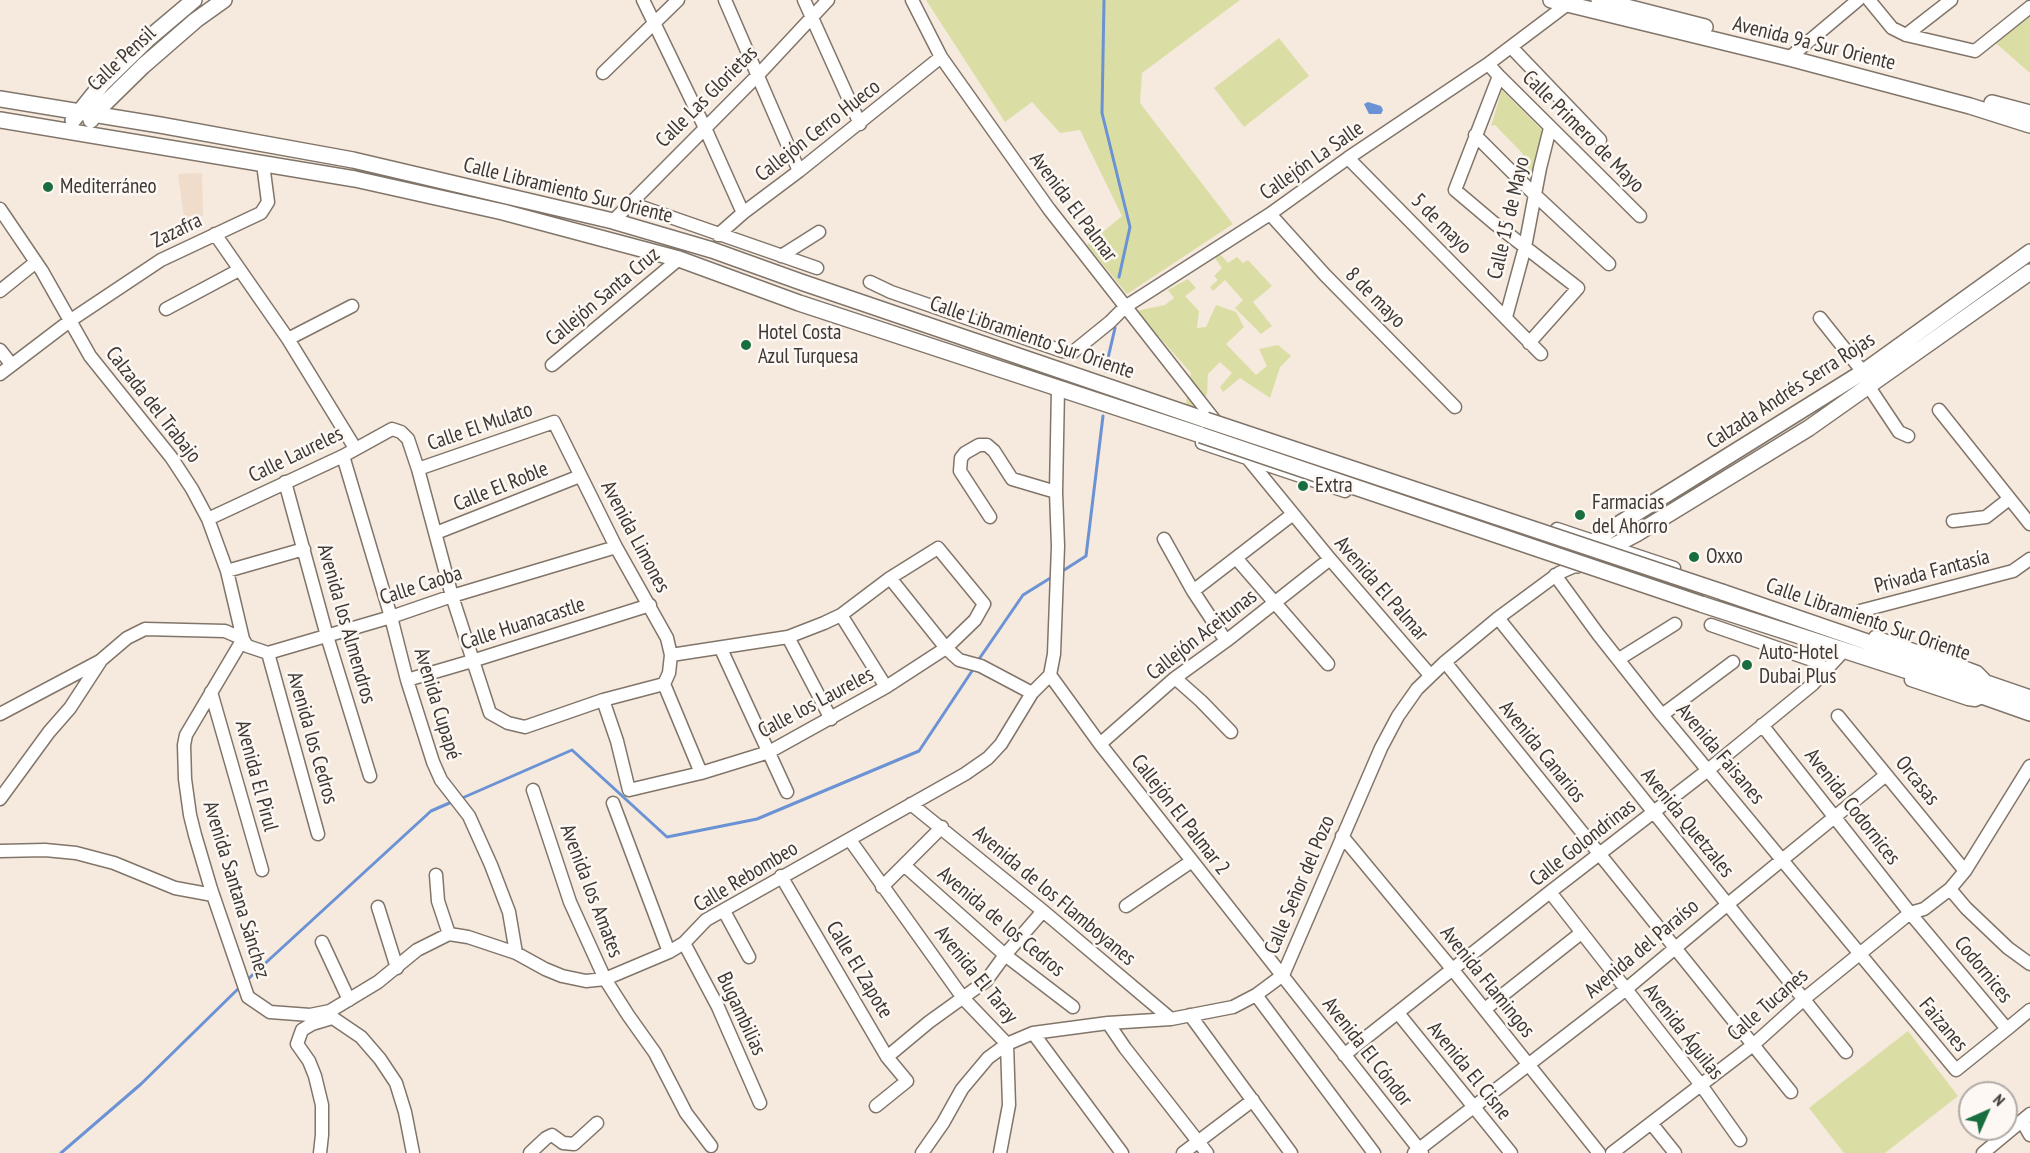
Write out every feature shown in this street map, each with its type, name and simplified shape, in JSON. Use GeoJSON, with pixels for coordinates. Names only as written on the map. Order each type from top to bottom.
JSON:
{"type":"FeatureCollection","features":[{"type":"Feature","properties":{"kind":"main road","name":"Calle Pensil"},"geometry":{"type":"LineString","coordinates":[[67,131],[77,112],[102,84],[149,38],[194,0]]}},
{"type":"Feature","properties":{"kind":"main road","name":"Calle Pensil"},"geometry":{"type":"LineString","coordinates":[[85,134],[93,115],[143,66],[196,20],[224,0]]}},
{"type":"Feature","properties":{"kind":"main road","name":"Avenida 9a Sur Oriente"},"geometry":{"type":"LineString","coordinates":[[1551,0],[1590,3],[1756,45],[2030,125]]}},
{"type":"Feature","properties":{"kind":"main road","name":"Avenida 9a Sur Oriente"},"geometry":{"type":"LineString","coordinates":[[1793,55],[2030,113]]}},
{"type":"Feature","properties":{"kind":"main road","name":"Calle Libramiento Sur Oriente"},"geometry":{"type":"LineString","coordinates":[[0,99],[353,160],[613,221],[712,250],[1168,408],[1212,420],[1948,676],[1984,689],[2030,713]]}},
{"type":"Feature","properties":{"kind":"main road","name":"Calle Libramiento Sur Oriente"},"geometry":{"type":"LineString","coordinates":[[0,120],[356,178],[503,212],[679,259],[799,303],[1201,435],[1692,601],[1948,676]]}},
{"type":"Feature","properties":{"kind":"main road","name":"Calzada Andrés Serra Rojas"},"geometry":{"type":"LineString","coordinates":[[1566,567],[1593,541],[1863,372],[2030,252]]}},
{"type":"Feature","properties":{"kind":"main road","name":"Calzada Andrés Serra Rojas"},"geometry":{"type":"LineString","coordinates":[[1566,567],[1611,547],[1789,440],[1869,387],[2030,272]]}},
{"type":"Feature","properties":{"kind":"main road"},"geometry":{"type":"LineString","coordinates":[[1828,395],[1836,409]]}},
{"type":"Feature","properties":{"kind":"main road","name":"Calle Libramiento Sur Oriente"},"geometry":{"type":"LineString","coordinates":[[1984,689],[2030,698]]}},
{"type":"Feature","properties":{"kind":"street"},"geometry":{"type":"LineString","coordinates":[[643,0],[743,213]]}},
{"type":"Feature","properties":{"kind":"street"},"geometry":{"type":"LineString","coordinates":[[603,73],[678,0]]}},
{"type":"Feature","properties":{"kind":"street"},"geometry":{"type":"LineString","coordinates":[[726,0],[800,171]]}},
{"type":"Feature","properties":{"kind":"street"},"geometry":{"type":"LineString","coordinates":[[804,0],[860,124]]}},
{"type":"Feature","properties":{"kind":"street","name":"Calle Las Glorietas"},"geometry":{"type":"LineString","coordinates":[[613,221],[759,74],[828,0]]}},
{"type":"Feature","properties":{"kind":"street","name":"Avenida El Palmar"},"geometry":{"type":"LineString","coordinates":[[912,0],[941,57],[1118,311],[1212,420]]}},
{"type":"Feature","properties":{"kind":"street"},"geometry":{"type":"LineString","coordinates":[[1793,55],[1858,0]]}},
{"type":"Feature","properties":{"kind":"street"},"geometry":{"type":"LineString","coordinates":[[1869,0],[1892,28],[1906,35],[1975,51],[2030,7]]}},
{"type":"Feature","properties":{"kind":"street"},"geometry":{"type":"LineString","coordinates":[[1906,35],[1951,0]]}},
{"type":"Feature","properties":{"kind":"street","name":"Callejón La Salle"},"geometry":{"type":"LineString","coordinates":[[870,282],[891,292],[1062,351],[1073,352],[1118,311],[1270,214],[1511,47],[1590,3]]}},
{"type":"Feature","properties":{"kind":"street"},"geometry":{"type":"LineString","coordinates":[[1511,47],[1600,140]]}},
{"type":"Feature","properties":{"kind":"street","name":"Callejón Cerro Hueco"},"geometry":{"type":"LineString","coordinates":[[718,235],[743,213],[860,124],[941,57]]}},
{"type":"Feature","properties":{"kind":"street","name":"Calle Primero de Mayo"},"geometry":{"type":"LineString","coordinates":[[1488,64],[1640,216]]}},
{"type":"Feature","properties":{"kind":"street"},"geometry":{"type":"LineString","coordinates":[[1499,76],[1455,190],[1578,288],[1529,343]]}},
{"type":"Feature","properties":{"kind":"street","name":"Calle 15 de Mayo"},"geometry":{"type":"LineString","coordinates":[[1506,317],[1525,248],[1534,194],[1550,128]]}},
{"type":"Feature","properties":{"kind":"street"},"geometry":{"type":"LineString","coordinates":[[1475,135],[1534,194],[1610,264]]}},
{"type":"Feature","properties":{"kind":"street","name":"5 de mayo"},"geometry":{"type":"LineString","coordinates":[[1348,158],[1540,354]]}},
{"type":"Feature","properties":{"kind":"street","name":"Zazafra"},"geometry":{"type":"LineString","coordinates":[[0,374],[71,320],[161,260],[261,213],[268,202],[263,164]]}},
{"type":"Feature","properties":{"kind":"street"},"geometry":{"type":"LineString","coordinates":[[630,203],[817,268]]}},
{"type":"Feature","properties":{"kind":"street","name":"Calzada del Trabajo"},"geometry":{"type":"LineString","coordinates":[[0,209],[36,262],[90,356],[171,457],[192,489],[208,519],[227,571],[243,639]]}},
{"type":"Feature","properties":{"kind":"street","name":"8 de mayo"},"geometry":{"type":"LineString","coordinates":[[1270,214],[1325,275],[1455,407]]}},
{"type":"Feature","properties":{"kind":"street"},"geometry":{"type":"LineString","coordinates":[[781,256],[819,232]]}},
{"type":"Feature","properties":{"kind":"street"},"geometry":{"type":"LineString","coordinates":[[215,234],[288,339],[355,448]]}},
{"type":"Feature","properties":{"kind":"street","name":"Callejón Santa Cruz"},"geometry":{"type":"LineString","coordinates":[[552,365],[679,259]]}},
{"type":"Feature","properties":{"kind":"street"},"geometry":{"type":"LineString","coordinates":[[0,291],[36,262]]}},
{"type":"Feature","properties":{"kind":"street"},"geometry":{"type":"LineString","coordinates":[[166,309],[239,270]]}},
{"type":"Feature","properties":{"kind":"street"},"geometry":{"type":"LineString","coordinates":[[288,339],[352,306]]}},
{"type":"Feature","properties":{"kind":"street"},"geometry":{"type":"LineString","coordinates":[[1820,318],[1863,372]]}},
{"type":"Feature","properties":{"kind":"street"},"geometry":{"type":"LineString","coordinates":[[0,350],[12,364]]}},
{"type":"Feature","properties":{"kind":"street"},"geometry":{"type":"LineString","coordinates":[[1869,387],[1899,432],[1908,436]]}},
{"type":"Feature","properties":{"kind":"street"},"geometry":{"type":"LineString","coordinates":[[1050,675],[1054,654],[1058,521],[1056,492],[1058,389]]}},
{"type":"Feature","properties":{"kind":"street"},"geometry":{"type":"LineString","coordinates":[[1939,410],[2030,524]]}},
{"type":"Feature","properties":{"kind":"street"},"geometry":{"type":"LineString","coordinates":[[1144,417],[1163,429],[1248,459],[1566,567],[1840,655],[1968,699],[1975,700],[1984,689],[1981,676],[1969,669],[1593,541],[1212,420]]}},
{"type":"Feature","properties":{"kind":"street","name":"Calle El Mulato"},"geometry":{"type":"LineString","coordinates":[[418,469],[554,422]]}},
{"type":"Feature","properties":{"kind":"street","name":"Avenida Limones"},"geometry":{"type":"LineString","coordinates":[[554,422],[616,546],[667,638],[671,656],[666,679]]}},
{"type":"Feature","properties":{"kind":"street","name":"Calle Laureles"},"geometry":{"type":"LineString","coordinates":[[208,519],[343,456],[392,429],[401,432],[408,439],[418,469]]}},
{"type":"Feature","properties":{"kind":"street","name":"Avenida El Palmar"},"geometry":{"type":"LineString","coordinates":[[1237,443],[1330,560],[1430,675]]}},
{"type":"Feature","properties":{"kind":"street"},"geometry":{"type":"LineString","coordinates":[[990,517],[960,471],[961,458],[979,444],[987,445],[994,451],[1012,479],[1056,492]]}},
{"type":"Feature","properties":{"kind":"street","name":"Avenida Cupapé"},"geometry":{"type":"LineString","coordinates":[[343,456],[391,617],[407,680],[433,762],[441,780],[469,816],[509,912],[516,952]]}},
{"type":"Feature","properties":{"kind":"street"},"geometry":{"type":"LineString","coordinates":[[418,469],[452,596],[490,713],[508,723],[525,727],[666,679],[701,773]]}},
{"type":"Feature","properties":{"kind":"street","name":"Calle El Roble"},"geometry":{"type":"LineString","coordinates":[[436,533],[580,476]]}},
{"type":"Feature","properties":{"kind":"street","name":"Avenida los Almendros"},"geometry":{"type":"LineString","coordinates":[[285,482],[327,636],[370,776]]}},
{"type":"Feature","properties":{"kind":"street"},"geometry":{"type":"LineString","coordinates":[[1953,521],[1986,517],[2009,499]]}},
{"type":"Feature","properties":{"kind":"street"},"geometry":{"type":"LineString","coordinates":[[1193,591],[1293,514]]}},
{"type":"Feature","properties":{"kind":"street"},"geometry":{"type":"LineString","coordinates":[[1164,539],[1193,591],[1226,641]]}},
{"type":"Feature","properties":{"kind":"street","name":"Calle Caoba"},"geometry":{"type":"LineString","coordinates":[[268,653],[616,546]]}},
{"type":"Feature","properties":{"kind":"street","name":"Calle los Laureles"},"geometry":{"type":"LineString","coordinates":[[603,700],[629,789],[701,773],[770,752],[886,687],[946,648],[975,620],[984,604],[938,548],[890,578]]}},
{"type":"Feature","properties":{"kind":"street"},"geometry":{"type":"LineString","coordinates":[[227,571],[304,549]]}},
{"type":"Feature","properties":{"kind":"street"},"geometry":{"type":"LineString","coordinates":[[1236,558],[1328,664]]}},
{"type":"Feature","properties":{"kind":"street","name":"Privada Fantasía"},"geometry":{"type":"LineString","coordinates":[[1860,611],[2013,571],[2030,558]]}},
{"type":"Feature","properties":{"kind":"street","name":"Callejón Aceitunas"},"geometry":{"type":"LineString","coordinates":[[1100,744],[1175,678],[1330,560]]}},
{"type":"Feature","properties":{"kind":"street","name":"Calle Señor del Pozo"},"geometry":{"type":"LineString","coordinates":[[922,1153],[943,1123],[962,1089],[988,1058],[1007,1044],[1033,1033],[1108,1023],[1171,1019],[1233,1007],[1256,995],[1282,975],[1381,748],[1416,689],[1497,618],[1566,567]]}},
{"type":"Feature","properties":{"kind":"street","name":"Avenida Faisanes"},"geometry":{"type":"LineString","coordinates":[[1566,567],[1598,634],[1859,954]]}},
{"type":"Feature","properties":{"kind":"street"},"geometry":{"type":"LineString","coordinates":[[671,656],[788,637],[841,615],[890,578],[946,648],[959,660],[981,666],[1032,693]]}},
{"type":"Feature","properties":{"kind":"street","name":"Calle Huanacastle"},"geometry":{"type":"LineString","coordinates":[[407,680],[650,605]]}},
{"type":"Feature","properties":{"kind":"street"},"geometry":{"type":"LineString","coordinates":[[841,615],[886,687]]}},
{"type":"Feature","properties":{"kind":"street","name":"Avenida Quetzales"},"geometry":{"type":"LineString","coordinates":[[1497,618],[1846,1052]]}},
{"type":"Feature","properties":{"kind":"street"},"geometry":{"type":"LineString","coordinates":[[1619,659],[1675,624]]}},
{"type":"Feature","properties":{"kind":"street"},"geometry":{"type":"LineString","coordinates":[[1711,625],[1815,661],[1826,670]]}},
{"type":"Feature","properties":{"kind":"street"},"geometry":{"type":"LineString","coordinates":[[0,714],[100,661],[127,638],[145,629],[225,631],[243,639],[247,646],[268,653]]}},
{"type":"Feature","properties":{"kind":"street"},"geometry":{"type":"LineString","coordinates":[[788,637],[831,719]]}},
{"type":"Feature","properties":{"kind":"street","name":"Avenida Santana Sánchez"},"geometry":{"type":"LineString","coordinates":[[243,639],[186,735],[185,779],[190,815],[213,895],[248,997],[270,1012],[332,1014]]}},
{"type":"Feature","properties":{"kind":"street"},"geometry":{"type":"LineString","coordinates":[[721,649],[787,792]]}},
{"type":"Feature","properties":{"kind":"street","name":"Avenida los Cedros"},"geometry":{"type":"LineString","coordinates":[[268,653],[318,834]]}},
{"type":"Feature","properties":{"kind":"street","name":"Calle Golondrinas"},"geometry":{"type":"LineString","coordinates":[[1344,1055],[1708,770],[1813,684],[1840,655]]}},
{"type":"Feature","properties":{"kind":"street"},"geometry":{"type":"LineString","coordinates":[[0,799],[49,732],[70,708],[100,661]]}},
{"type":"Feature","properties":{"kind":"street","name":"Avenida Canarios"},"geometry":{"type":"LineString","coordinates":[[1445,662],[1791,1092]]}},
{"type":"Feature","properties":{"kind":"street"},"geometry":{"type":"LineString","coordinates":[[1662,715],[1732,662]]}},
{"type":"Feature","properties":{"kind":"street","name":"Calle Rebombeo"},"geometry":{"type":"LineString","coordinates":[[449,934],[468,937],[516,952],[545,969],[562,976],[586,981],[605,979],[669,952],[684,943],[706,920],[754,900],[781,876],[850,840],[965,774],[988,758],[1001,744],[1032,693],[1050,675]]}},
{"type":"Feature","properties":{"kind":"street","name":"Callejón El Palmar 2"},"geometry":{"type":"LineString","coordinates":[[1050,675],[1100,744],[1282,975]]}},
{"type":"Feature","properties":{"kind":"street"},"geometry":{"type":"LineString","coordinates":[[1175,678],[1231,732]]}},
{"type":"Feature","properties":{"kind":"street","name":"Avenida El Pirul"},"geometry":{"type":"LineString","coordinates":[[211,692],[262,870]]}},
{"type":"Feature","properties":{"kind":"street","name":"Orcasas"},"geometry":{"type":"LineString","coordinates":[[1838,716],[1965,871]]}},
{"type":"Feature","properties":{"kind":"street","name":"Avenida Codornices"},"geometry":{"type":"LineString","coordinates":[[1762,725],[1911,913]]}},
{"type":"Feature","properties":{"kind":"street","name":"Calle Tucanes"},"geometry":{"type":"LineString","coordinates":[[1612,1153],[1753,1045],[1804,999],[1911,913],[1924,909],[1950,888],[1965,871],[2030,766]]}},
{"type":"Feature","properties":{"kind":"street","name":"Avenida del Paraíso"},"geometry":{"type":"LineString","coordinates":[[1418,1152],[1625,990],[1886,775]]}},
{"type":"Feature","properties":{"kind":"street","name":"Avenida los Amates"},"geometry":{"type":"LineString","coordinates":[[533,790],[570,902],[605,979],[655,1053],[676,1096],[696,1128],[711,1146]]}},
{"type":"Feature","properties":{"kind":"street"},"geometry":{"type":"LineString","coordinates":[[613,803],[669,952]]}},
{"type":"Feature","properties":{"kind":"street","name":"Avenida de los Flamboyanes"},"geometry":{"type":"LineString","coordinates":[[911,804],[942,827],[1171,1019]]}},
{"type":"Feature","properties":{"kind":"street"},"geometry":{"type":"LineString","coordinates":[[882,886],[905,866],[942,827]]}},
{"type":"Feature","properties":{"kind":"street","name":"Avenida Flamingos"},"geometry":{"type":"LineString","coordinates":[[1342,836],[1485,1009],[1599,1153]]}},
{"type":"Feature","properties":{"kind":"street","name":"Avenida El Taray"},"geometry":{"type":"LineString","coordinates":[[850,840],[963,998],[1007,1044],[1009,1105],[1000,1153]]}},
{"type":"Feature","properties":{"kind":"street"},"geometry":{"type":"LineString","coordinates":[[0,851],[45,850],[76,853],[114,863],[175,888],[213,895]]}},
{"type":"Feature","properties":{"kind":"street"},"geometry":{"type":"LineString","coordinates":[[1126,906],[1192,861]]}},
{"type":"Feature","properties":{"kind":"street","name":"Avenida de los Cedros"},"geometry":{"type":"LineString","coordinates":[[905,866],[1005,955],[1073,1007]]}},
{"type":"Feature","properties":{"kind":"street"},"geometry":{"type":"LineString","coordinates":[[320,1153],[322,1106],[309,1061],[297,1044],[302,1030],[332,1014],[397,968],[417,950],[449,934],[438,902],[436,875]]}},
{"type":"Feature","properties":{"kind":"street","name":"Calle El Zapote"},"geometry":{"type":"LineString","coordinates":[[781,876],[887,1057],[907,1081],[876,1106]]}},
{"type":"Feature","properties":{"kind":"street"},"geometry":{"type":"LineString","coordinates":[[1950,888],[1966,908],[2008,948],[2030,964]]}},
{"type":"Feature","properties":{"kind":"street","name":"Avenida Águilas"},"geometry":{"type":"LineString","coordinates":[[1550,892],[1701,1085],[1740,1140]]}},
{"type":"Feature","properties":{"kind":"street"},"geometry":{"type":"LineString","coordinates":[[378,907],[397,968]]}},
{"type":"Feature","properties":{"kind":"street"},"geometry":{"type":"LineString","coordinates":[[724,911],[749,957]]}},
{"type":"Feature","properties":{"kind":"street"},"geometry":{"type":"LineString","coordinates":[[887,1057],[929,1022],[986,981],[1043,911]]}},
{"type":"Feature","properties":{"kind":"street","name":"Codornices"},"geometry":{"type":"LineString","coordinates":[[1911,913],[2007,1029],[2030,1010]]}},
{"type":"Feature","properties":{"kind":"street"},"geometry":{"type":"LineString","coordinates":[[1485,1009],[1581,933]]}},
{"type":"Feature","properties":{"kind":"street"},"geometry":{"type":"LineString","coordinates":[[322,942],[349,1000]]}},
{"type":"Feature","properties":{"kind":"street","name":"Bugambilias"},"geometry":{"type":"LineString","coordinates":[[684,943],[718,1007],[760,1103]]}},
{"type":"Feature","properties":{"kind":"street","name":"Faizanes"},"geometry":{"type":"LineString","coordinates":[[1859,954],[1956,1070],[2007,1029]]}},
{"type":"Feature","properties":{"kind":"street","name":"Avenida El Cóndor"},"geometry":{"type":"LineString","coordinates":[[1282,975],[1418,1152]]}},
{"type":"Feature","properties":{"kind":"street"},"geometry":{"type":"LineString","coordinates":[[1256,995],[1374,1153]]}},
{"type":"Feature","properties":{"kind":"street","name":"Avenida El Cisne"},"geometry":{"type":"LineString","coordinates":[[1398,1013],[1511,1153]]}},
{"type":"Feature","properties":{"kind":"street"},"geometry":{"type":"LineString","coordinates":[[332,1014],[361,1037],[396,1083],[405,1112],[413,1153]]}},
{"type":"Feature","properties":{"kind":"street"},"geometry":{"type":"LineString","coordinates":[[1190,1015],[1291,1153]]}},
{"type":"Feature","properties":{"kind":"street"},"geometry":{"type":"LineString","coordinates":[[1108,1023],[1207,1153]]}},
{"type":"Feature","properties":{"kind":"street"},"geometry":{"type":"LineString","coordinates":[[1033,1033],[1122,1153]]}},
{"type":"Feature","properties":{"kind":"street"},"geometry":{"type":"LineString","coordinates":[[1183,1153],[1253,1100]]}},
{"type":"Feature","properties":{"kind":"street"},"geometry":{"type":"LineString","coordinates":[[1983,1153],[2026,1117],[2030,1135]]}},
{"type":"Feature","properties":{"kind":"street"},"geometry":{"type":"LineString","coordinates":[[1650,1123],[1675,1153]]}},
{"type":"Feature","properties":{"kind":"street"},"geometry":{"type":"LineString","coordinates":[[530,1153],[552,1135],[563,1143],[574,1144],[597,1124]]}},
{"type":"Feature","properties":{"kind":"shaded area"},"geometry":{"type":"Polygon","coordinates":[[[202,173],[203,216],[184,217],[178,174],[202,173]]]}},
{"type":"Feature","properties":{"kind":"green space"},"geometry":{"type":"Polygon","coordinates":[[[926,0],[1240,0],[1142,73],[1140,103],[1233,224],[1127,294],[1087,245],[1122,216],[1080,130],[1060,133],[1032,102],[1005,122],[926,0]]]}},
{"type":"Feature","properties":{"kind":"green space"},"geometry":{"type":"Polygon","coordinates":[[[2030,8],[2030,73],[1990,38],[2030,8]]]}},
{"type":"Feature","properties":{"kind":"green space"},"geometry":{"type":"Polygon","coordinates":[[[1279,38],[1309,76],[1244,127],[1214,88],[1279,38]]]}},
{"type":"Feature","properties":{"kind":"green space"},"geometry":{"type":"Polygon","coordinates":[[[1502,90],[1545,133],[1531,178],[1516,164],[1523,154],[1495,125],[1491,126],[1502,90]]]}},
{"type":"Feature","properties":{"kind":"green space"},"geometry":{"type":"Polygon","coordinates":[[[1308,157],[1313,165],[1287,183],[1282,174],[1308,157]]]}},
{"type":"Feature","properties":{"kind":"green space"},"geometry":{"type":"Polygon","coordinates":[[[1220,254],[1228,263],[1237,257],[1243,263],[1248,260],[1272,286],[1253,302],[1272,326],[1261,334],[1235,308],[1243,300],[1225,280],[1213,291],[1210,287],[1218,280],[1214,276],[1222,268],[1215,258],[1220,254]]]}},
{"type":"Feature","properties":{"kind":"green space"},"geometry":{"type":"Polygon","coordinates":[[[1188,279],[1196,288],[1185,296],[1199,311],[1197,328],[1206,327],[1216,305],[1236,312],[1244,327],[1226,344],[1256,375],[1267,366],[1259,349],[1278,345],[1291,356],[1280,367],[1270,398],[1240,378],[1223,392],[1220,387],[1232,373],[1220,362],[1208,374],[1207,394],[1197,409],[1186,404],[1191,373],[1136,311],[1165,305],[1174,298],[1168,290],[1188,279]]]}},
{"type":"Feature","properties":{"kind":"green space"},"geometry":{"type":"Polygon","coordinates":[[[1908,1031],[1958,1096],[1885,1153],[1844,1153],[1809,1108],[1908,1031]]]}},
{"type":"Feature","properties":{"kind":"water"},"geometry":{"type":"Polygon","coordinates":[[[1368,102],[1381,106],[1383,110],[1381,114],[1369,114],[1364,104],[1368,102]]]}},
{"type":"Feature","properties":{"kind":"waterway"},"geometry":{"type":"LineString","coordinates":[[1104,0],[1102,113],[1130,227],[1119,277]]}},
{"type":"Feature","properties":{"kind":"waterway"},"geometry":{"type":"LineString","coordinates":[[1105,371],[1115,328]]}},
{"type":"Feature","properties":{"kind":"waterway"},"geometry":{"type":"LineString","coordinates":[[1061,572],[1086,556],[1103,416]]}},
{"type":"Feature","properties":{"kind":"waterway"},"geometry":{"type":"LineString","coordinates":[[977,662],[1023,595],[1052,577]]}},
{"type":"Feature","properties":{"kind":"waterway"},"geometry":{"type":"LineString","coordinates":[[460,799],[572,750],[667,837],[757,819],[919,751],[974,668]]}},
{"type":"Feature","properties":{"kind":"waterway"},"geometry":{"type":"LineString","coordinates":[[247,980],[431,811],[454,801]]}},
{"type":"Feature","properties":{"kind":"waterway"},"geometry":{"type":"LineString","coordinates":[[61,1153],[141,1084],[240,987]]}},
{"type":"Feature","properties":{"kind":"place","name":"Mediterráneo"},"geometry":{"type":"Point","coordinates":[48,187]}},
{"type":"Feature","properties":{"kind":"place","name":"Hotel Costa Azul Turquesa"},"geometry":{"type":"Point","coordinates":[746,345]}},
{"type":"Feature","properties":{"kind":"place","name":"Extra"},"geometry":{"type":"Point","coordinates":[1303,486]}},
{"type":"Feature","properties":{"kind":"place","name":"Farmacias del Ahorro"},"geometry":{"type":"Point","coordinates":[1580,515]}},
{"type":"Feature","properties":{"kind":"place","name":"Oxxo"},"geometry":{"type":"Point","coordinates":[1694,557]}},
{"type":"Feature","properties":{"kind":"place","name":"Auto-Hotel Dubai Plus"},"geometry":{"type":"Point","coordinates":[1747,665]}}]}
